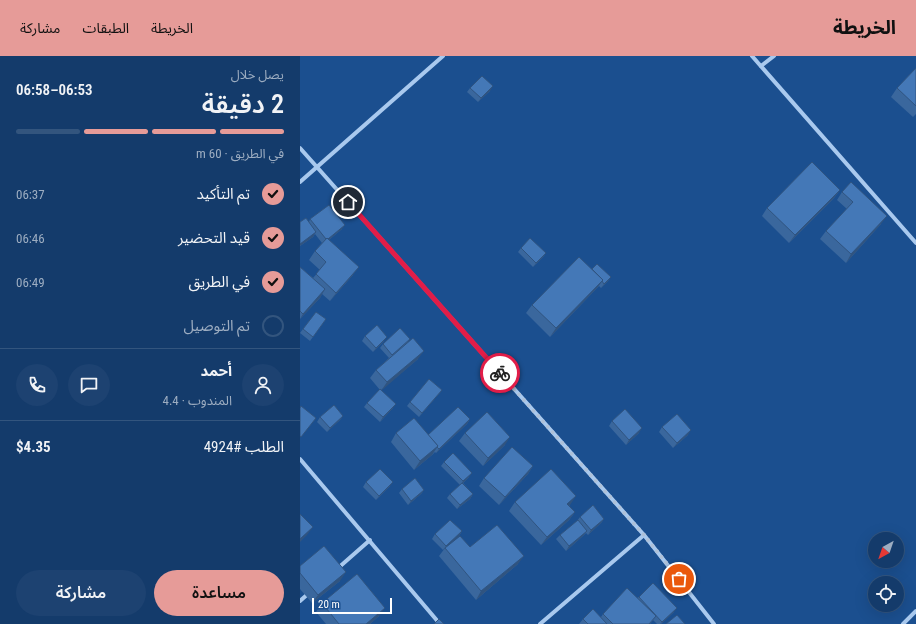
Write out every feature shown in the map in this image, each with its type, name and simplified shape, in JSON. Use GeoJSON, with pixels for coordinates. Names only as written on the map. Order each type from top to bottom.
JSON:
{"type":"FeatureCollection","features":[{"type":"Feature","properties":{"kind":"street"},"geometry":{"type":"LineString","coordinates":[[300,182],[316,166],[443,56]]}},
{"type":"Feature","properties":{"kind":"street"},"geometry":{"type":"LineString","coordinates":[[752,56],[916,243]]}},
{"type":"Feature","properties":{"kind":"street"},"geometry":{"type":"LineString","coordinates":[[761,66],[774,56]]}},
{"type":"Feature","properties":{"kind":"street"},"geometry":{"type":"LineString","coordinates":[[300,148],[644,535],[714,624]]}},
{"type":"Feature","properties":{"kind":"street"},"geometry":{"type":"LineString","coordinates":[[300,459],[440,624]]}},
{"type":"Feature","properties":{"kind":"street"},"geometry":{"type":"LineString","coordinates":[[540,624],[644,535]]}},
{"type":"Feature","properties":{"kind":"street"},"geometry":{"type":"LineString","coordinates":[[335,570],[370,540]]}},
{"type":"Feature","properties":{"kind":"street"},"geometry":{"type":"LineString","coordinates":[[300,601],[312,591]]}},
{"type":"Feature","properties":{"kind":"street"},"geometry":{"type":"LineString","coordinates":[[903,624],[916,612]]}},
{"type":"Feature","properties":{"kind":"building"},"geometry":{"type":"Polygon","coordinates":[[[916,68],[916,106],[897,88],[916,68]]]}},
{"type":"Feature","properties":{"kind":"building"},"geometry":{"type":"Polygon","coordinates":[[[482,76],[493,86],[481,98],[470,88],[482,76]]]}},
{"type":"Feature","properties":{"kind":"building"},"geometry":{"type":"Polygon","coordinates":[[[812,162],[840,190],[795,235],[767,208],[812,162]]]}},
{"type":"Feature","properties":{"kind":"building"},"geometry":{"type":"Polygon","coordinates":[[[851,182],[887,216],[851,254],[826,231],[853,202],[842,192],[851,182]]]}},
{"type":"Feature","properties":{"kind":"building"},"geometry":{"type":"Polygon","coordinates":[[[329,205],[345,225],[326,239],[310,219],[329,205]]]}},
{"type":"Feature","properties":{"kind":"building"},"geometry":{"type":"Polygon","coordinates":[[[306,218],[316,232],[300,244],[300,222],[306,218]]]}},
{"type":"Feature","properties":{"kind":"building"},"geometry":{"type":"Polygon","coordinates":[[[327,238],[359,267],[336,293],[316,274],[326,262],[315,251],[327,238]]]}},
{"type":"Feature","properties":{"kind":"building"},"geometry":{"type":"Polygon","coordinates":[[[530,238],[546,253],[536,263],[521,248],[530,238]]]}},
{"type":"Feature","properties":{"kind":"building"},"geometry":{"type":"Polygon","coordinates":[[[579,257],[603,280],[556,328],[532,305],[579,257]]]}},
{"type":"Feature","properties":{"kind":"building"},"geometry":{"type":"Polygon","coordinates":[[[597,264],[611,277],[604,284],[602,281],[603,280],[592,269],[597,264]]]}},
{"type":"Feature","properties":{"kind":"building"},"geometry":{"type":"Polygon","coordinates":[[[300,267],[325,289],[303,314],[300,311],[300,267]]]}},
{"type":"Feature","properties":{"kind":"building"},"geometry":{"type":"Polygon","coordinates":[[[316,312],[326,319],[313,337],[303,329],[316,312]]]}},
{"type":"Feature","properties":{"kind":"building"},"geometry":{"type":"Polygon","coordinates":[[[377,325],[387,337],[376,348],[365,336],[377,325]]]}},
{"type":"Feature","properties":{"kind":"building"},"geometry":{"type":"Polygon","coordinates":[[[400,328],[410,339],[392,355],[383,344],[400,328]]]}},
{"type":"Feature","properties":{"kind":"building"},"geometry":{"type":"Polygon","coordinates":[[[413,338],[424,351],[387,382],[376,370],[413,338]]]}},
{"type":"Feature","properties":{"kind":"building"},"geometry":{"type":"Polygon","coordinates":[[[429,379],[442,390],[422,413],[410,402],[429,379]]]}},
{"type":"Feature","properties":{"kind":"building"},"geometry":{"type":"Polygon","coordinates":[[[380,389],[396,404],[383,417],[367,403],[380,389]]]}},
{"type":"Feature","properties":{"kind":"building"},"geometry":{"type":"Polygon","coordinates":[[[334,405],[343,416],[330,428],[320,417],[334,405]]]}},
{"type":"Feature","properties":{"kind":"building"},"geometry":{"type":"Polygon","coordinates":[[[301,406],[316,418],[301,437],[300,408],[301,406]]]}},
{"type":"Feature","properties":{"kind":"building"},"geometry":{"type":"Polygon","coordinates":[[[458,407],[470,419],[439,449],[428,435],[458,407]]]}},
{"type":"Feature","properties":{"kind":"building"},"geometry":{"type":"Polygon","coordinates":[[[625,409],[642,428],[629,440],[612,421],[625,409]]]}},
{"type":"Feature","properties":{"kind":"building"},"geometry":{"type":"Polygon","coordinates":[[[487,412],[510,437],[488,458],[465,433],[487,412]]]}},
{"type":"Feature","properties":{"kind":"building"},"geometry":{"type":"Polygon","coordinates":[[[677,414],[691,430],[677,443],[662,427],[677,414]]]}},
{"type":"Feature","properties":{"kind":"building"},"geometry":{"type":"Polygon","coordinates":[[[414,418],[438,446],[420,461],[396,433],[414,418]]]}},
{"type":"Feature","properties":{"kind":"building"},"geometry":{"type":"Polygon","coordinates":[[[512,447],[533,466],[505,497],[484,478],[512,447]]]}},
{"type":"Feature","properties":{"kind":"building"},"geometry":{"type":"Polygon","coordinates":[[[453,453],[472,473],[463,481],[444,462],[453,453]]]}},
{"type":"Feature","properties":{"kind":"building"},"geometry":{"type":"Polygon","coordinates":[[[380,469],[393,482],[379,496],[366,482],[380,469]]]}},
{"type":"Feature","properties":{"kind":"building"},"geometry":{"type":"Polygon","coordinates":[[[551,469],[576,496],[567,504],[575,512],[547,537],[515,502],[551,469]]]}},
{"type":"Feature","properties":{"kind":"building"},"geometry":{"type":"Polygon","coordinates":[[[415,478],[424,490],[411,501],[402,489],[415,478]]]}},
{"type":"Feature","properties":{"kind":"building"},"geometry":{"type":"Polygon","coordinates":[[[462,483],[473,494],[460,505],[450,494],[462,483]]]}},
{"type":"Feature","properties":{"kind":"building"},"geometry":{"type":"Polygon","coordinates":[[[593,505],[604,519],[591,530],[580,517],[593,505]]]}},
{"type":"Feature","properties":{"kind":"building"},"geometry":{"type":"Polygon","coordinates":[[[300,514],[313,527],[300,539],[300,514]]]}},
{"type":"Feature","properties":{"kind":"building"},"geometry":{"type":"Polygon","coordinates":[[[450,520],[462,531],[446,546],[435,534],[450,520]]]}},
{"type":"Feature","properties":{"kind":"building"},"geometry":{"type":"Polygon","coordinates":[[[578,520],[587,531],[569,546],[560,535],[578,520]]]}},
{"type":"Feature","properties":{"kind":"building"},"geometry":{"type":"Polygon","coordinates":[[[497,525],[524,556],[481,591],[445,548],[460,536],[470,547],[497,525]]]}},
{"type":"Feature","properties":{"kind":"building"},"geometry":{"type":"Polygon","coordinates":[[[324,546],[346,572],[318,595],[300,573],[300,566],[324,546]]]}},
{"type":"Feature","properties":{"kind":"building"},"geometry":{"type":"Polygon","coordinates":[[[357,574],[385,608],[366,624],[339,624],[322,603],[357,574]]]}},
{"type":"Feature","properties":{"kind":"building"},"geometry":{"type":"Polygon","coordinates":[[[653,583],[677,608],[662,622],[639,597],[653,583]]]}},
{"type":"Feature","properties":{"kind":"building"},"geometry":{"type":"Polygon","coordinates":[[[627,588],[656,616],[649,624],[613,624],[603,614],[627,588]]]}},
{"type":"Feature","properties":{"kind":"building"},"geometry":{"type":"Polygon","coordinates":[[[593,609],[607,624],[588,624],[583,619],[593,609]]]}},
{"type":"Feature","properties":{"kind":"building"},"geometry":{"type":"Polygon","coordinates":[[[677,615],[685,624],[666,624],[677,615]]]}},
{"type":"Feature","properties":{"kind":"building"},"geometry":{"type":"Polygon","coordinates":[[[439,619],[444,624],[434,624],[439,619]]]}},
{"type":"Feature","properties":{"kind":"way so far"},"geometry":{"type":"LineString","coordinates":[[500,373],[644,535],[679,579]]}},
{"type":"Feature","properties":{"kind":"route"},"geometry":{"type":"LineString","coordinates":[[348,202],[500,373]]}}]}
